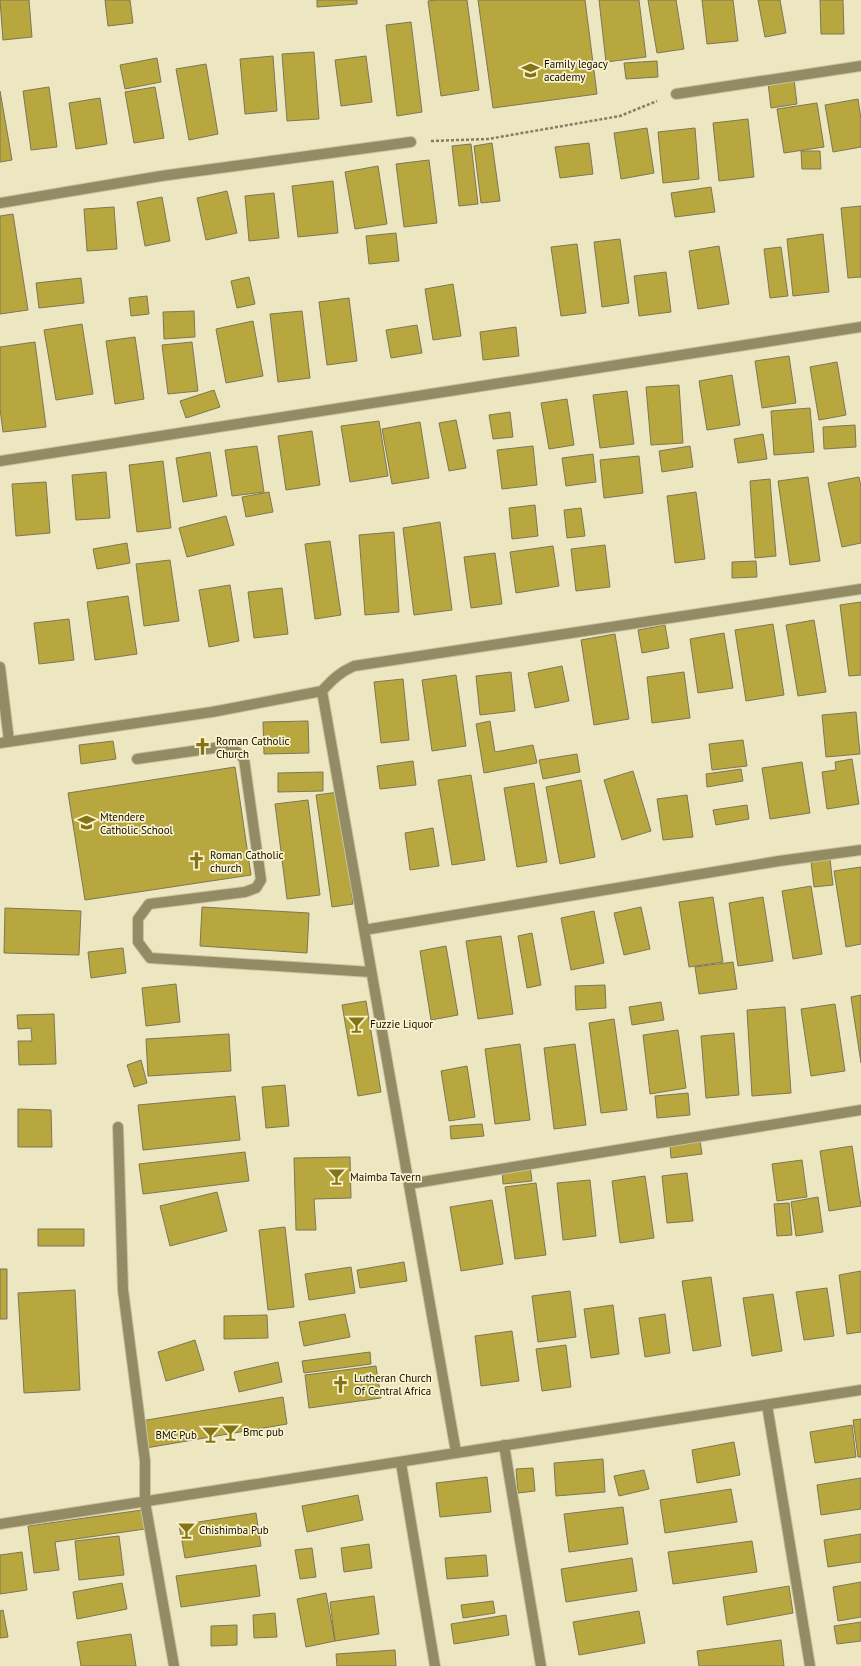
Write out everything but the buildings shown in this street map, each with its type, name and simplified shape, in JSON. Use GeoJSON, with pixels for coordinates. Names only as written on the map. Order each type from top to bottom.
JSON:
{"type":"FeatureCollection","features":[{"type":"Feature","properties":{"kind":"street"},"geometry":{"type":"LineString","coordinates":[[676,94],[861,66]]}},
{"type":"Feature","properties":{"kind":"street"},"geometry":{"type":"LineString","coordinates":[[0,203],[161,176],[411,142]]}},
{"type":"Feature","properties":{"kind":"street"},"geometry":{"type":"LineString","coordinates":[[0,462],[861,327]]}},
{"type":"Feature","properties":{"kind":"street"},"geometry":{"type":"LineString","coordinates":[[0,667],[5,742],[212,712],[322,691],[334,677],[342,671],[354,666],[861,589]]}},
{"type":"Feature","properties":{"kind":"street"},"geometry":{"type":"LineString","coordinates":[[322,691],[456,1452]]}},
{"type":"Feature","properties":{"kind":"street"},"geometry":{"type":"LineString","coordinates":[[137,759],[220,747],[233,748],[244,759],[261,880],[256,888],[245,892],[149,904],[138,919],[138,942],[150,958],[371,972]]}},
{"type":"Feature","properties":{"kind":"street"},"geometry":{"type":"LineString","coordinates":[[364,930],[779,861],[861,850]]}},
{"type":"Feature","properties":{"kind":"street"},"geometry":{"type":"LineString","coordinates":[[409,1184],[861,1110]]}},
{"type":"Feature","properties":{"kind":"street"},"geometry":{"type":"LineString","coordinates":[[118,1127],[123,1290],[145,1461],[145,1502],[174,1666]]}},
{"type":"Feature","properties":{"kind":"street"},"geometry":{"type":"LineString","coordinates":[[0,1524],[401,1463],[504,1444],[861,1390]]}},
{"type":"Feature","properties":{"kind":"street"},"geometry":{"type":"LineString","coordinates":[[767,1405],[810,1666]]}},
{"type":"Feature","properties":{"kind":"street"},"geometry":{"type":"LineString","coordinates":[[504,1444],[541,1666]]}},
{"type":"Feature","properties":{"kind":"street"},"geometry":{"type":"LineString","coordinates":[[401,1463],[435,1666]]}},
{"type":"Feature","properties":{"kind":"path"},"geometry":{"type":"LineString","coordinates":[[411,142],[488,139],[620,116],[676,94]]}},
{"type":"Feature","properties":{"kind":"place","name":"Family legacy academy"},"geometry":{"type":"Point","coordinates":[531,70]}},
{"type":"Feature","properties":{"kind":"place","name":"Roman Catholic Church"},"geometry":{"type":"Point","coordinates":[203,747]}},
{"type":"Feature","properties":{"kind":"place","name":"Mtendere Catholic School"},"geometry":{"type":"Point","coordinates":[87,823]}},
{"type":"Feature","properties":{"kind":"place","name":"Roman Catholic church"},"geometry":{"type":"Point","coordinates":[197,861]}},
{"type":"Feature","properties":{"kind":"place","name":"Fuzzie Liquor"},"geometry":{"type":"Point","coordinates":[357,1024]}},
{"type":"Feature","properties":{"kind":"place","name":"Maimba Tavern"},"geometry":{"type":"Point","coordinates":[337,1177]}},
{"type":"Feature","properties":{"kind":"place","name":"Lutheran Church Of Central Africa"},"geometry":{"type":"Point","coordinates":[341,1384]}},
{"type":"Feature","properties":{"kind":"place","name":"Bmc pub"},"geometry":{"type":"Point","coordinates":[230,1432]}},
{"type":"Feature","properties":{"kind":"place","name":"BMC Pub"},"geometry":{"type":"Point","coordinates":[210,1435]}},
{"type":"Feature","properties":{"kind":"place","name":"Chishimba Pub"},"geometry":{"type":"Point","coordinates":[186,1530]}}]}
